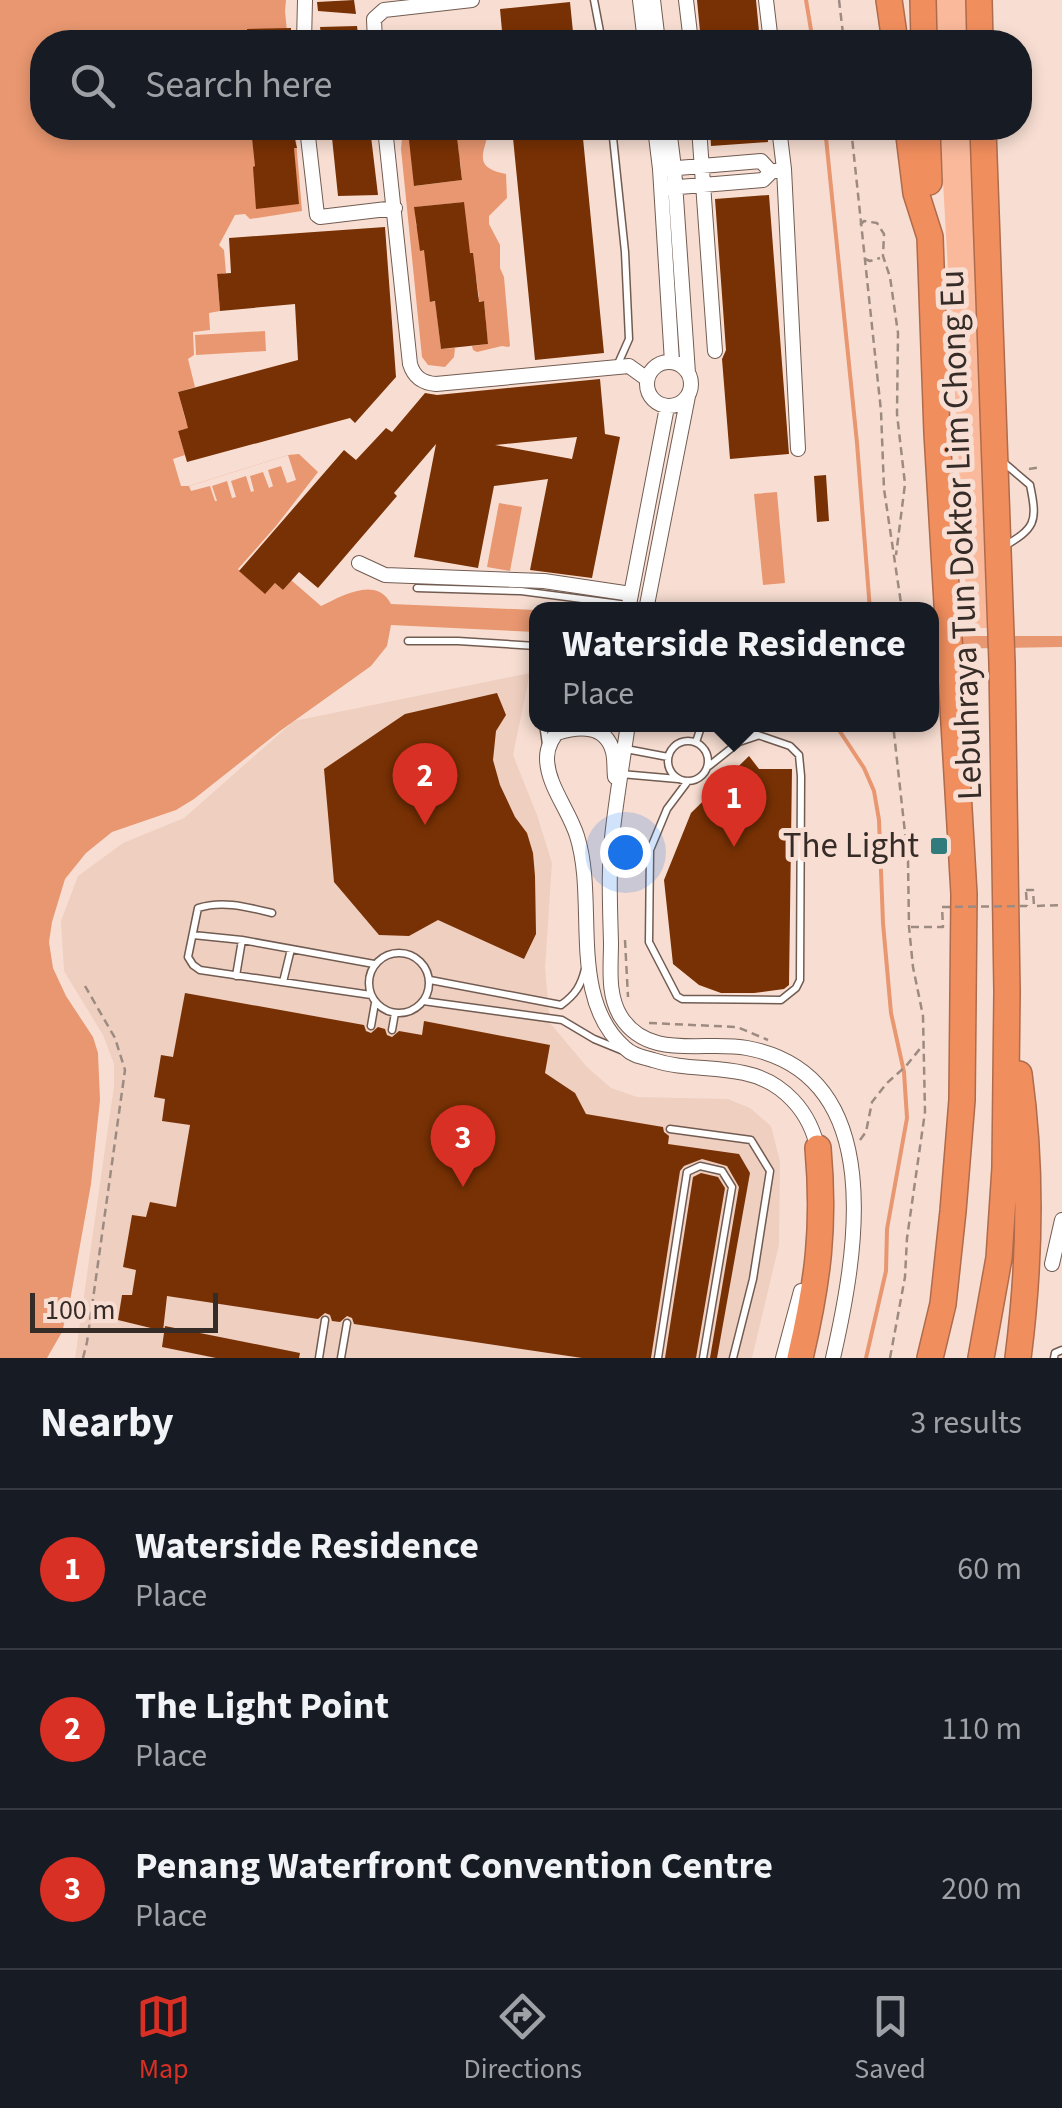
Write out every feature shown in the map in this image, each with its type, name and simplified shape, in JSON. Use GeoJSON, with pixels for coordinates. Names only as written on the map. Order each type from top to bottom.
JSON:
{"type":"FeatureCollection","features":[{"type":"Feature","properties":{"kind":"highway"},"geometry":{"type":"LineString","coordinates":[[889,0],[893,30]]}},
{"type":"Feature","properties":{"kind":"highway"},"geometry":{"type":"LineString","coordinates":[[922,0],[923,30]]}},
{"type":"Feature","properties":{"kind":"highway"},"geometry":{"type":"LineString","coordinates":[[979,0],[980,30]]}},
{"type":"Feature","properties":{"kind":"highway","name":"Lebuhraya Tun Doktor Lim Chong Eu"},"geometry":{"type":"LineString","coordinates":[[909,140],[916,193],[930,237],[936,433],[964,894],[962,1100],[943,1304],[930,1358]]}},
{"type":"Feature","properties":{"kind":"highway"},"geometry":{"type":"LineString","coordinates":[[927,140],[930,237]]}},
{"type":"Feature","properties":{"kind":"highway","name":"Lebuhraya Tun Doktor Lim Chong Eu"},"geometry":{"type":"LineString","coordinates":[[981,1358],[999,1258],[1007,992],[1002,663],[983,140]]}},
{"type":"Feature","properties":{"kind":"highway"},"geometry":{"type":"LineString","coordinates":[[1007,992],[1024,1116],[1028,1192],[1026,1300],[1018,1358]]}},
{"type":"Feature","properties":{"kind":"highway"},"geometry":{"type":"LineString","coordinates":[[800,1358],[822,1232],[818,1148]]}},
{"type":"Feature","properties":{"kind":"street"},"geometry":{"type":"LineString","coordinates":[[305,30],[306,0]]}},
{"type":"Feature","properties":{"kind":"street"},"geometry":{"type":"LineString","coordinates":[[374,30],[374,19],[383,5],[472,0]]}},
{"type":"Feature","properties":{"kind":"street"},"geometry":{"type":"LineString","coordinates":[[640,0],[644,30]]}},
{"type":"Feature","properties":{"kind":"street"},"geometry":{"type":"LineString","coordinates":[[653,0],[657,30]]}},
{"type":"Feature","properties":{"kind":"street"},"geometry":{"type":"LineString","coordinates":[[686,0],[690,30]]}},
{"type":"Feature","properties":{"kind":"street"},"geometry":{"type":"LineString","coordinates":[[766,0],[770,30]]}},
{"type":"Feature","properties":{"kind":"street"},"geometry":{"type":"LineString","coordinates":[[308,140],[317,215],[394,208]]}},
{"type":"Feature","properties":{"kind":"street"},"geometry":{"type":"LineString","coordinates":[[386,140],[410,364],[420,380],[436,384],[628,366],[647,380]]}},
{"type":"Feature","properties":{"kind":"street"},"geometry":{"type":"LineString","coordinates":[[659,140],[667,169]]}},
{"type":"Feature","properties":{"kind":"street"},"geometry":{"type":"LineString","coordinates":[[668,140],[672,362]]}},
{"type":"Feature","properties":{"kind":"street"},"geometry":{"type":"LineString","coordinates":[[700,140],[715,351]]}},
{"type":"Feature","properties":{"kind":"street"},"geometry":{"type":"LineString","coordinates":[[779,140],[777,170],[798,449]]}},
{"type":"Feature","properties":{"kind":"street"},"geometry":{"type":"LineString","coordinates":[[667,169],[761,162],[777,170]]}},
{"type":"Feature","properties":{"kind":"street"},"geometry":{"type":"LineString","coordinates":[[668,188],[763,180],[777,170]]}},
{"type":"Feature","properties":{"kind":"street"},"geometry":{"type":"LineString","coordinates":[[648,602],[692,384],[668,188]]}},
{"type":"Feature","properties":{"kind":"street"},"geometry":{"type":"LineString","coordinates":[[688,373],[672,362],[658,364],[652,368],[646,387],[651,398],[668,406],[680,404],[688,396]]}},
{"type":"Feature","properties":{"kind":"street"},"geometry":{"type":"LineString","coordinates":[[629,602],[668,406]]}},
{"type":"Feature","properties":{"kind":"street"},"geometry":{"type":"LineString","coordinates":[[359,563],[385,575],[544,580],[625,602]]}},
{"type":"Feature","properties":{"kind":"street"},"geometry":{"type":"LineString","coordinates":[[558,732],[550,741],[548,772],[578,837],[594,997],[606,1026],[637,1056],[670,1066],[744,1072],[768,1081],[793,1099],[812,1128],[818,1148],[818,1173],[798,1310],[783,1358]]}},
{"type":"Feature","properties":{"kind":"street"},"geometry":{"type":"LineString","coordinates":[[596,732],[606,738],[614,756],[618,796]]}},
{"type":"Feature","properties":{"kind":"street"},"geometry":{"type":"LineString","coordinates":[[627,732],[612,832],[614,1002],[634,1031],[661,1045],[749,1048],[778,1058],[816,1086],[835,1108],[850,1148],[853,1204],[852,1248],[833,1358]]}},
{"type":"Feature","properties":{"kind":"street"},"geometry":{"type":"LineString","coordinates":[[1052,1264],[1062,1220]]}},
{"type":"Feature","properties":{"kind":"lane"},"geometry":{"type":"LineString","coordinates":[[594,0],[600,30]]}},
{"type":"Feature","properties":{"kind":"lane"},"geometry":{"type":"LineString","coordinates":[[613,140],[625,252],[628,339],[616,367]]}},
{"type":"Feature","properties":{"kind":"lane"},"geometry":{"type":"LineString","coordinates":[[994,455],[1028,481],[1032,492],[1030,528],[998,550]]}},
{"type":"Feature","properties":{"kind":"lane"},"geometry":{"type":"LineString","coordinates":[[417,588],[521,591],[620,602]]}},
{"type":"Feature","properties":{"kind":"lane"},"geometry":{"type":"LineString","coordinates":[[408,641],[529,646]]}},
{"type":"Feature","properties":{"kind":"lane"},"geometry":{"type":"LineString","coordinates":[[545,732],[548,750]]}},
{"type":"Feature","properties":{"kind":"lane"},"geometry":{"type":"LineString","coordinates":[[696,742],[699,732]]}},
{"type":"Feature","properties":{"kind":"lane"},"geometry":{"type":"LineString","coordinates":[[683,780],[650,850],[649,942],[676,996],[682,999],[781,1000],[800,980],[800,762],[795,750],[748,732]]}},
{"type":"Feature","properties":{"kind":"lane"},"geometry":{"type":"LineString","coordinates":[[621,774],[696,780],[738,742],[759,736]]}},
{"type":"Feature","properties":{"kind":"lane"},"geometry":{"type":"LineString","coordinates":[[683,780],[672,774],[668,766],[668,757],[676,745],[696,742],[707,752],[708,767]]}},
{"type":"Feature","properties":{"kind":"lane"},"geometry":{"type":"LineString","coordinates":[[625,749],[668,757]]}},
{"type":"Feature","properties":{"kind":"lane"},"geometry":{"type":"LineString","coordinates":[[272,913],[212,903],[198,908],[188,957],[200,970],[373,998],[395,1013],[411,1010],[424,1001],[430,980],[417,958],[403,952],[387,954],[374,964],[368,979],[373,998],[371,1026]]}},
{"type":"Feature","properties":{"kind":"lane"},"geometry":{"type":"LineString","coordinates":[[193,934],[374,964]]}},
{"type":"Feature","properties":{"kind":"lane"},"geometry":{"type":"LineString","coordinates":[[236,976],[242,940]]}},
{"type":"Feature","properties":{"kind":"lane"},"geometry":{"type":"LineString","coordinates":[[283,982],[291,949]]}},
{"type":"Feature","properties":{"kind":"lane"},"geometry":{"type":"LineString","coordinates":[[430,980],[561,1005],[582,984],[588,953]]}},
{"type":"Feature","properties":{"kind":"lane"},"geometry":{"type":"LineString","coordinates":[[424,1001],[562,1020],[594,1039],[637,1056]]}},
{"type":"Feature","properties":{"kind":"lane"},"geometry":{"type":"LineString","coordinates":[[392,1030],[395,1013]]}},
{"type":"Feature","properties":{"kind":"lane"},"geometry":{"type":"LineString","coordinates":[[670,1128],[751,1140],[770,1171],[753,1279],[733,1358]]}},
{"type":"Feature","properties":{"kind":"lane"},"geometry":{"type":"LineString","coordinates":[[658,1358],[687,1172],[700,1166],[722,1171],[732,1187],[703,1358]]}},
{"type":"Feature","properties":{"kind":"lane"},"geometry":{"type":"LineString","coordinates":[[319,1358],[326,1320]]}},
{"type":"Feature","properties":{"kind":"lane"},"geometry":{"type":"LineString","coordinates":[[341,1358],[346,1323]]}},
{"type":"Feature","properties":{"kind":"lane"},"geometry":{"type":"LineString","coordinates":[[1054,1358],[1062,1350]]}},
{"type":"Feature","properties":{"kind":"path"},"geometry":{"type":"LineString","coordinates":[[838,0],[842,30]]}},
{"type":"Feature","properties":{"kind":"path"},"geometry":{"type":"LineString","coordinates":[[852,140],[881,411],[884,489],[901,602]]}},
{"type":"Feature","properties":{"kind":"path"},"geometry":{"type":"LineString","coordinates":[[860,225],[871,221],[882,228],[883,256],[898,333],[897,414],[905,472],[895,562]]}},
{"type":"Feature","properties":{"kind":"path"},"geometry":{"type":"LineString","coordinates":[[864,258],[870,262],[883,256]]}},
{"type":"Feature","properties":{"kind":"path"},"geometry":{"type":"LineString","coordinates":[[1018,474],[1041,467]]}},
{"type":"Feature","properties":{"kind":"path"},"geometry":{"type":"LineString","coordinates":[[890,1358],[905,1276],[925,1112],[923,1016],[913,968],[908,860],[894,732]]}},
{"type":"Feature","properties":{"kind":"path"},"geometry":{"type":"LineString","coordinates":[[909,927],[942,927],[942,907],[1026,906],[1026,890],[1034,890],[1034,906],[1062,905]]}},
{"type":"Feature","properties":{"kind":"path"},"geometry":{"type":"LineString","coordinates":[[82,1358],[124,1070],[115,1038],[85,986]]}},
{"type":"Feature","properties":{"kind":"path"},"geometry":{"type":"LineString","coordinates":[[901,1069],[924,1045]]}},
{"type":"Feature","properties":{"kind":"shaded area"},"geometry":{"type":"Polygon","coordinates":[[[0,0],[286,0],[287,30],[30,30],[30,140],[296,140],[302,211],[250,219],[245,214],[235,215],[219,245],[224,250],[226,273],[217,275],[220,311],[209,313],[210,330],[193,332],[194,355],[188,359],[195,387],[178,392],[186,422],[193,427],[178,431],[185,455],[173,459],[181,486],[299,454],[318,472],[238,569],[265,593],[275,583],[283,590],[291,580],[321,606],[368,589],[385,596],[391,604],[529,610],[529,632],[391,625],[387,646],[371,666],[194,799],[176,810],[112,832],[86,853],[65,879],[49,942],[53,968],[93,1037],[98,1053],[100,1100],[91,1184],[62,1332],[47,1358],[0,1358],[0,0]]]}},
{"type":"Feature","properties":{"kind":"shaded area"},"geometry":{"type":"Polygon","coordinates":[[[934,0],[966,0],[967,30],[935,30],[934,0]]]}},
{"type":"Feature","properties":{"kind":"shaded area"},"geometry":{"type":"Polygon","coordinates":[[[402,140],[430,140],[431,164],[415,186],[462,180],[460,160],[441,162],[459,155],[457,140],[486,140],[484,162],[506,174],[507,198],[489,216],[489,224],[500,245],[510,346],[473,350],[472,346],[488,344],[486,325],[469,323],[486,321],[484,301],[465,303],[479,297],[476,277],[458,279],[454,255],[464,202],[415,207],[416,226],[435,224],[420,250],[439,249],[430,302],[449,300],[450,305],[436,307],[441,349],[455,348],[454,357],[445,367],[428,365],[422,357],[402,140]]]}},
{"type":"Feature","properties":{"kind":"shaded area"},"geometry":{"type":"Polygon","coordinates":[[[941,140],[970,140],[987,628],[968,628],[941,140]]]}},
{"type":"Feature","properties":{"kind":"shaded area"},"geometry":{"type":"Polygon","coordinates":[[[265,331],[266,351],[196,355],[195,335],[265,331]]]}},
{"type":"Feature","properties":{"kind":"shaded area"},"geometry":{"type":"Polygon","coordinates":[[[777,492],[785,583],[763,585],[754,494],[777,492]]]}},
{"type":"Feature","properties":{"kind":"shaded area"},"geometry":{"type":"Polygon","coordinates":[[[499,503],[522,507],[510,571],[487,567],[499,503]]]}},
{"type":"Feature","properties":{"kind":"shaded area"},"geometry":{"type":"Polygon","coordinates":[[[939,636],[1062,636],[1062,647],[939,649],[939,636]]]}},
{"type":"Feature","properties":{"kind":"shaded area"},"geometry":{"type":"Polygon","coordinates":[[[529,673],[513,755],[552,863],[545,968],[550,1023],[587,1067],[611,1088],[637,1097],[728,1099],[750,1108],[771,1126],[780,1162],[779,1245],[752,1358],[75,1358],[114,1064],[103,1035],[64,971],[61,921],[78,876],[123,843],[184,818],[294,721],[529,673]]]}},
{"type":"Feature","properties":{"kind":"pier"},"geometry":{"type":"Polygon","coordinates":[[[288,455],[296,480],[287,483],[281,466],[268,470],[273,486],[269,488],[263,472],[250,476],[254,491],[251,492],[246,476],[231,481],[236,497],[232,498],[227,481],[212,486],[217,501],[210,486],[191,491],[189,486],[288,455]]]}},
{"type":"Feature","properties":{"kind":"building"},"geometry":{"type":"Polygon","coordinates":[[[354,0],[356,14],[318,11],[317,2],[354,0]]]}},
{"type":"Feature","properties":{"kind":"building"},"geometry":{"type":"Polygon","coordinates":[[[697,0],[756,0],[759,30],[700,30],[697,0]]]}},
{"type":"Feature","properties":{"kind":"building"},"geometry":{"type":"Polygon","coordinates":[[[570,2],[573,30],[502,30],[500,9],[570,2]]]}},
{"type":"Feature","properties":{"kind":"building"},"geometry":{"type":"Polygon","coordinates":[[[357,26],[358,30],[320,30],[320,27],[357,26]]]}},
{"type":"Feature","properties":{"kind":"building"},"geometry":{"type":"Polygon","coordinates":[[[291,28],[291,30],[247,30],[291,28]]]}},
{"type":"Feature","properties":{"kind":"building"},"geometry":{"type":"Polygon","coordinates":[[[252,140],[295,140],[299,204],[256,209],[252,140]]]}},
{"type":"Feature","properties":{"kind":"building"},"geometry":{"type":"Polygon","coordinates":[[[332,140],[371,140],[378,195],[338,196],[332,140]]]}},
{"type":"Feature","properties":{"kind":"building"},"geometry":{"type":"Polygon","coordinates":[[[409,140],[457,140],[462,180],[414,186],[409,140]]]}},
{"type":"Feature","properties":{"kind":"building"},"geometry":{"type":"Polygon","coordinates":[[[513,140],[583,140],[604,353],[535,360],[513,140]]]}},
{"type":"Feature","properties":{"kind":"building"},"geometry":{"type":"Polygon","coordinates":[[[711,140],[768,140],[768,142],[711,146],[711,140]]]}},
{"type":"Feature","properties":{"kind":"building"},"geometry":{"type":"Polygon","coordinates":[[[769,195],[789,454],[730,459],[715,199],[769,195]]]}},
{"type":"Feature","properties":{"kind":"building"},"geometry":{"type":"Polygon","coordinates":[[[464,202],[479,302],[484,301],[488,344],[441,349],[435,301],[430,302],[414,207],[464,202]]]}},
{"type":"Feature","properties":{"kind":"building"},"geometry":{"type":"Polygon","coordinates":[[[385,227],[396,377],[355,423],[350,418],[187,462],[178,431],[188,428],[178,392],[298,360],[295,304],[220,311],[217,274],[231,273],[229,238],[385,227]]]}},
{"type":"Feature","properties":{"kind":"building"},"geometry":{"type":"Polygon","coordinates":[[[600,379],[605,434],[620,437],[592,578],[530,570],[548,479],[494,486],[478,568],[414,557],[436,444],[318,588],[299,572],[283,590],[275,583],[265,594],[239,571],[344,450],[356,460],[386,428],[392,432],[425,393],[600,379]],[[577,437],[495,445],[572,459],[577,437]]]}},
{"type":"Feature","properties":{"kind":"building"},"geometry":{"type":"Polygon","coordinates":[[[826,475],[829,521],[817,522],[814,476],[826,475]]]}},
{"type":"Feature","properties":{"kind":"building"},"geometry":{"type":"Polygon","coordinates":[[[497,693],[506,715],[496,731],[493,760],[500,785],[527,833],[533,853],[536,934],[524,959],[438,920],[409,936],[379,935],[334,882],[324,769],[405,714],[497,693]]]}},
{"type":"Feature","properties":{"kind":"building"},"geometry":{"type":"Polygon","coordinates":[[[749,756],[759,769],[792,769],[789,985],[754,993],[721,993],[699,985],[673,964],[664,880],[691,813],[749,756]]]}},
{"type":"Feature","properties":{"kind":"building"},"geometry":{"type":"Polygon","coordinates":[[[185,993],[364,1025],[371,1033],[378,1027],[392,1037],[399,1031],[422,1035],[424,1021],[550,1045],[545,1073],[575,1093],[586,1114],[663,1127],[669,1136],[668,1144],[739,1154],[750,1173],[717,1358],[710,1358],[739,1187],[727,1166],[702,1159],[680,1171],[651,1358],[582,1358],[354,1324],[347,1316],[340,1322],[332,1321],[325,1313],[318,1319],[167,1296],[163,1331],[118,1320],[122,1295],[132,1295],[136,1270],[123,1267],[132,1215],[146,1217],[150,1202],[176,1207],[190,1125],[162,1121],[165,1099],[154,1097],[161,1055],[173,1057],[185,993]]]}},
{"type":"Feature","properties":{"kind":"building"},"geometry":{"type":"Polygon","coordinates":[[[701,1173],[718,1177],[725,1188],[696,1358],[665,1358],[693,1177],[701,1173]]]}},
{"type":"Feature","properties":{"kind":"building"},"geometry":{"type":"Polygon","coordinates":[[[165,1326],[300,1353],[299,1358],[216,1358],[162,1347],[165,1326]]]}},
{"type":"Feature","properties":{"kind":"waterway"},"geometry":{"type":"LineString","coordinates":[[806,0],[811,30]]}},
{"type":"Feature","properties":{"kind":"waterway"},"geometry":{"type":"LineString","coordinates":[[826,140],[869,602]]}},
{"type":"Feature","properties":{"kind":"waterway"},"geometry":{"type":"LineString","coordinates":[[840,732],[874,791],[891,1013],[904,1072],[907,1118],[887,1229],[886,1271],[866,1358]]}},
{"type":"Feature","properties":{"kind":"place","name":"The Light Point"},"geometry":{"type":"Point","coordinates":[425,825]}},
{"type":"Feature","properties":{"kind":"place","name":"The Light"},"geometry":{"type":"Point","coordinates":[939,846]}},
{"type":"Feature","properties":{"kind":"place","name":"Waterside Residence"},"geometry":{"type":"Point","coordinates":[734,847]}},
{"type":"Feature","properties":{"kind":"place","name":"Penang Waterfront Convention Centre"},"geometry":{"type":"Point","coordinates":[463,1187]}}]}
